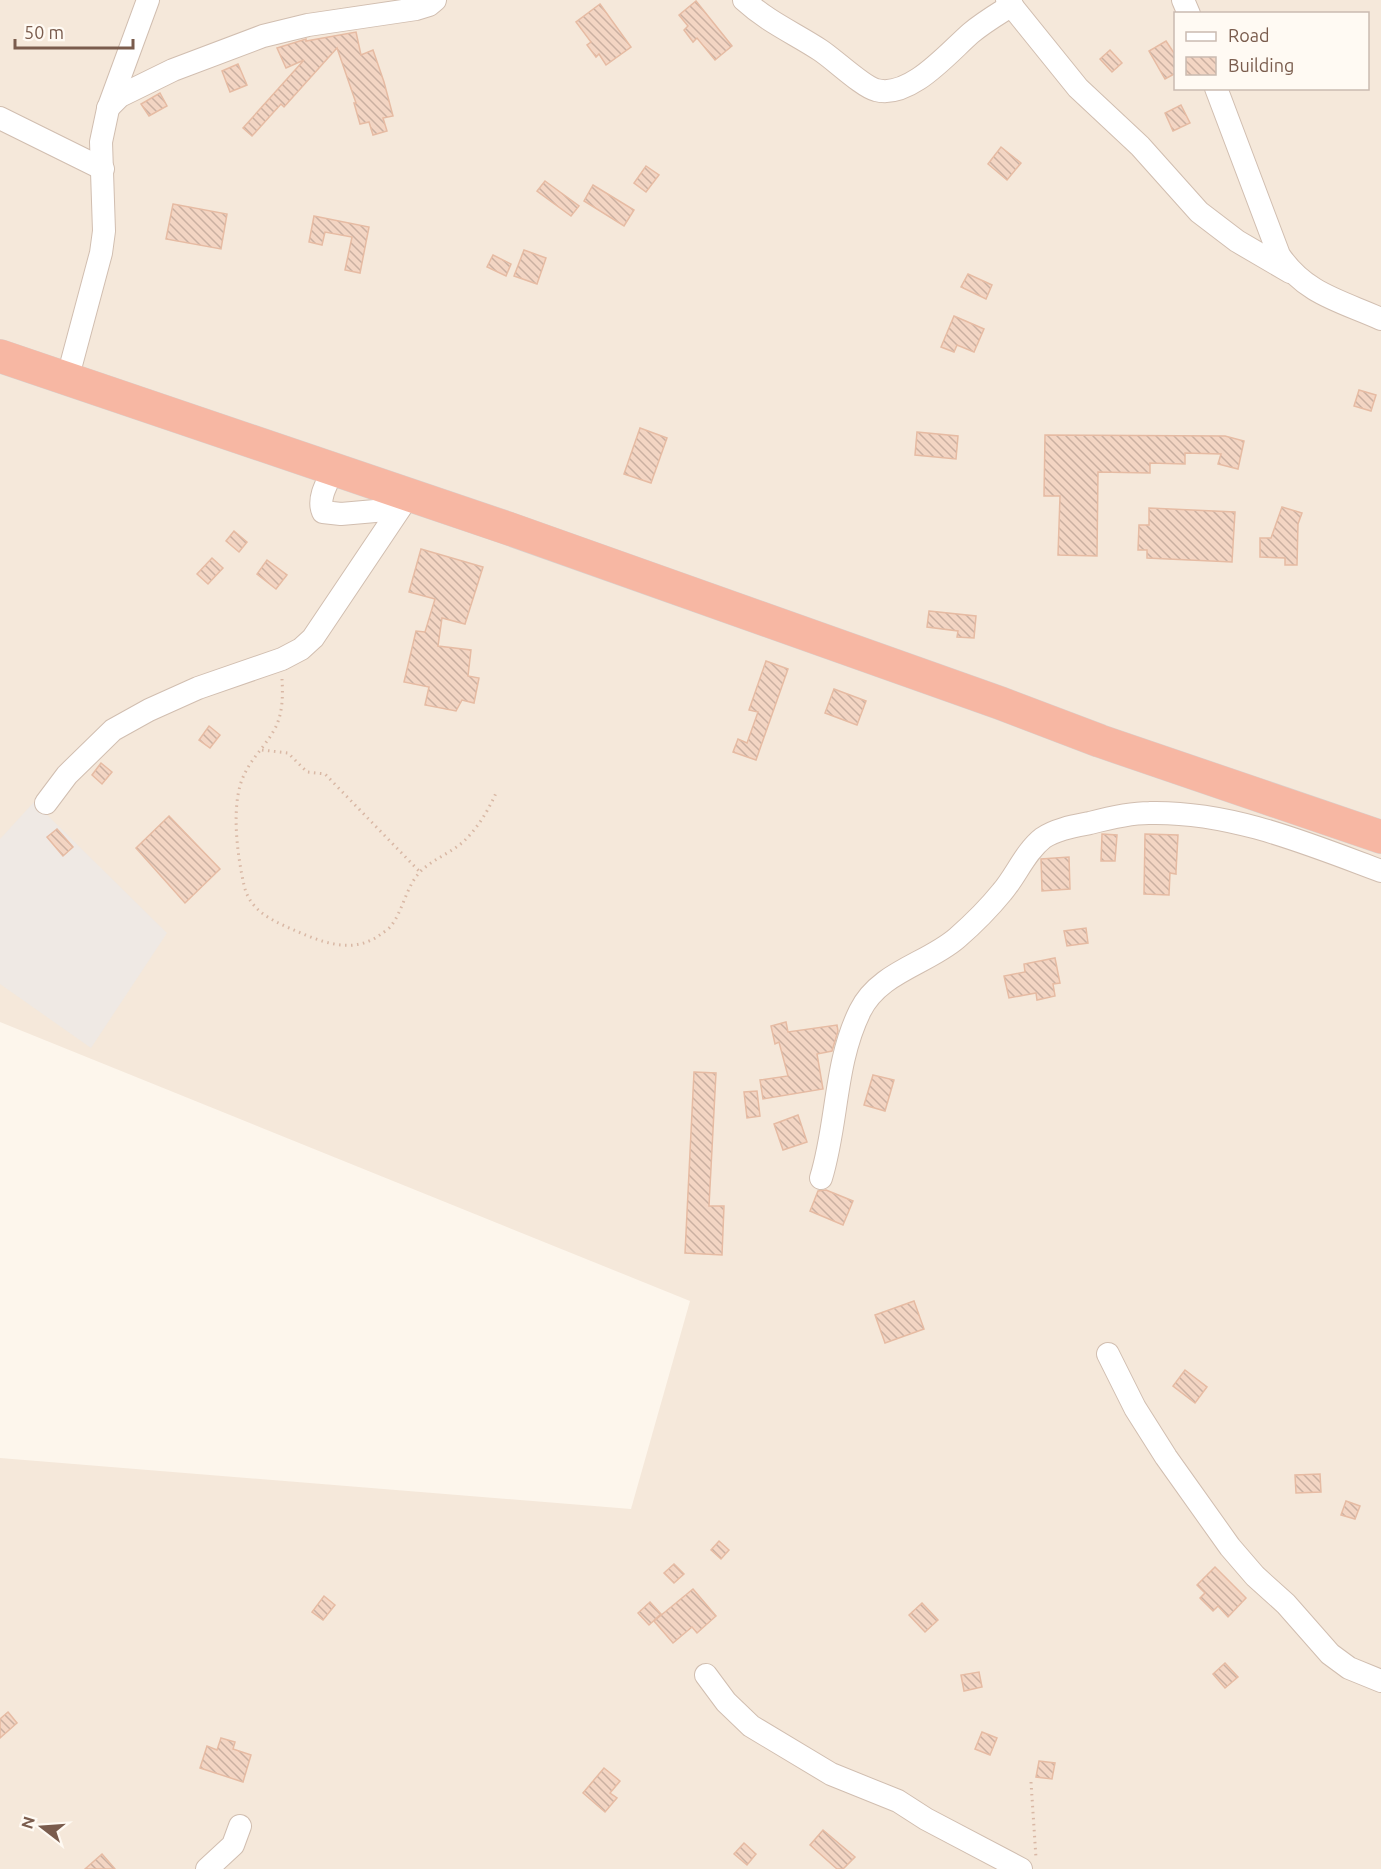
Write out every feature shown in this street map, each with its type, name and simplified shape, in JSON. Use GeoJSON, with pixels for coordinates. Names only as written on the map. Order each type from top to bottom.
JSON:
{"type":"FeatureCollection","features":[{"type":"Feature","properties":{"kind":"highway"},"geometry":{"type":"LineString","coordinates":[[0,356],[334,469],[403,502],[988,699],[1100,741],[1381,837]]}},
{"type":"Feature","properties":{"kind":"street"},"geometry":{"type":"LineString","coordinates":[[67,380],[101,253],[104,231],[101,142],[108,109],[148,0]]}},
{"type":"Feature","properties":{"kind":"street"},"geometry":{"type":"LineString","coordinates":[[108,109],[120,96],[173,70],[262,36],[308,24],[416,9],[429,5],[435,0]]}},
{"type":"Feature","properties":{"kind":"street"},"geometry":{"type":"LineString","coordinates":[[744,0],[765,18],[819,49],[869,87],[882,91],[907,86],[927,73],[1009,2],[1078,88],[1140,146],[1199,212],[1237,241],[1333,300],[1381,319]]}},
{"type":"Feature","properties":{"kind":"street"},"geometry":{"type":"LineString","coordinates":[[1217,90],[1279,255],[1290,272]]}},
{"type":"Feature","properties":{"kind":"street"},"geometry":{"type":"LineString","coordinates":[[0,118],[103,169]]}},
{"type":"Feature","properties":{"kind":"street"},"geometry":{"type":"LineString","coordinates":[[334,469],[322,495],[323,512],[341,514],[403,502]]}},
{"type":"Feature","properties":{"kind":"street"},"geometry":{"type":"LineString","coordinates":[[46,803],[67,775],[112,730],[198,688],[282,659],[301,649],[313,638],[403,502]]}},
{"type":"Feature","properties":{"kind":"street"},"geometry":{"type":"LineString","coordinates":[[821,1178],[827,1158],[841,1066],[856,1022],[868,997],[884,983],[955,939],[1003,892],[1036,845],[1047,835],[1115,817],[1146,813],[1190,814],[1273,832],[1381,871]]}},
{"type":"Feature","properties":{"kind":"street"},"geometry":{"type":"LineString","coordinates":[[1108,1354],[1134,1408],[1230,1547],[1255,1576],[1286,1604],[1329,1654],[1349,1668],[1381,1681]]}},
{"type":"Feature","properties":{"kind":"street"},"geometry":{"type":"LineString","coordinates":[[706,1675],[726,1702],[751,1726],[831,1774],[898,1801],[926,1819],[1021,1869]]}},
{"type":"Feature","properties":{"kind":"street"},"geometry":{"type":"LineString","coordinates":[[207,1869],[233,1845],[240,1826]]}},
{"type":"Feature","properties":{"kind":"path"},"geometry":{"type":"LineString","coordinates":[[282,659],[283,701],[275,729],[244,774],[237,800],[236,825],[244,887],[253,905],[267,918],[326,944],[353,946],[372,941],[391,926],[405,894],[420,872],[462,843],[477,826],[496,793]]}},
{"type":"Feature","properties":{"kind":"path"},"geometry":{"type":"LineString","coordinates":[[261,750],[288,753],[307,771],[325,774],[420,872]]}},
{"type":"Feature","properties":{"kind":"path"},"geometry":{"type":"LineString","coordinates":[[1031,1782],[1036,1868]]}},
{"type":"Feature","properties":{"kind":"shaded area"},"geometry":{"type":"Polygon","coordinates":[[[0,0],[1381,0],[1381,1869],[0,1869],[0,1458],[631,1509],[690,1301],[0,1022],[0,0]]]}},
{"type":"Feature","properties":{"kind":"shaded area"},"geometry":{"type":"Polygon","coordinates":[[[34,802],[167,933],[91,1048],[0,984],[0,839],[34,802]]]}},
{"type":"Feature","properties":{"kind":"building"},"geometry":{"type":"Polygon","coordinates":[[[696,1],[732,46],[715,60],[697,38],[693,42],[684,30],[688,26],[679,15],[696,1]]]}},
{"type":"Feature","properties":{"kind":"building"},"geometry":{"type":"Polygon","coordinates":[[[600,4],[631,47],[606,65],[599,54],[596,57],[587,45],[591,42],[576,22],[600,4]]]}},
{"type":"Feature","properties":{"kind":"building"},"geometry":{"type":"Polygon","coordinates":[[[356,32],[361,55],[373,50],[384,82],[393,116],[383,118],[387,131],[373,135],[369,122],[360,124],[354,103],[356,103],[337,48],[284,107],[281,104],[252,136],[243,128],[304,60],[286,68],[277,48],[306,39],[306,41],[356,32]]]}},
{"type":"Feature","properties":{"kind":"building"},"geometry":{"type":"Polygon","coordinates":[[[1166,41],[1174,53],[1174,74],[1165,79],[1149,51],[1166,41]]]}},
{"type":"Feature","properties":{"kind":"building"},"geometry":{"type":"Polygon","coordinates":[[[1110,50],[1122,63],[1112,72],[1100,59],[1110,50]]]}},
{"type":"Feature","properties":{"kind":"building"},"geometry":{"type":"Polygon","coordinates":[[[238,64],[247,85],[230,92],[222,71],[238,64]]]}},
{"type":"Feature","properties":{"kind":"building"},"geometry":{"type":"Polygon","coordinates":[[[160,93],[167,106],[149,116],[141,104],[160,93]]]}},
{"type":"Feature","properties":{"kind":"building"},"geometry":{"type":"Polygon","coordinates":[[[1181,105],[1190,123],[1173,131],[1165,113],[1181,105]]]}},
{"type":"Feature","properties":{"kind":"building"},"geometry":{"type":"Polygon","coordinates":[[[1001,147],[1021,163],[1007,180],[988,164],[1001,147]]]}},
{"type":"Feature","properties":{"kind":"building"},"geometry":{"type":"Polygon","coordinates":[[[646,166],[659,175],[646,192],[634,183],[646,166]]]}},
{"type":"Feature","properties":{"kind":"building"},"geometry":{"type":"Polygon","coordinates":[[[545,181],[579,206],[571,216],[537,191],[545,181]]]}},
{"type":"Feature","properties":{"kind":"building"},"geometry":{"type":"Polygon","coordinates":[[[593,185],[634,210],[624,226],[584,201],[593,185]]]}},
{"type":"Feature","properties":{"kind":"building"},"geometry":{"type":"Polygon","coordinates":[[[173,204],[227,214],[221,249],[166,239],[173,204]]]}},
{"type":"Feature","properties":{"kind":"building"},"geometry":{"type":"Polygon","coordinates":[[[314,216],[369,227],[360,273],[345,270],[352,237],[325,232],[322,245],[309,242],[314,216]]]}},
{"type":"Feature","properties":{"kind":"building"},"geometry":{"type":"Polygon","coordinates":[[[524,250],[546,258],[537,284],[514,276],[524,250]]]}},
{"type":"Feature","properties":{"kind":"building"},"geometry":{"type":"Polygon","coordinates":[[[493,255],[511,264],[506,276],[487,267],[493,255]]]}},
{"type":"Feature","properties":{"kind":"building"},"geometry":{"type":"Polygon","coordinates":[[[968,274],[992,285],[986,299],[961,287],[968,274]]]}},
{"type":"Feature","properties":{"kind":"building"},"geometry":{"type":"Polygon","coordinates":[[[954,316],[984,329],[974,352],[957,345],[954,352],[941,347],[954,316]]]}},
{"type":"Feature","properties":{"kind":"building"},"geometry":{"type":"Polygon","coordinates":[[[1359,390],[1376,395],[1371,411],[1354,406],[1359,390]]]}},
{"type":"Feature","properties":{"kind":"building"},"geometry":{"type":"Polygon","coordinates":[[[640,428],[667,438],[651,483],[624,474],[640,428]]]}},
{"type":"Feature","properties":{"kind":"building"},"geometry":{"type":"Polygon","coordinates":[[[917,432],[958,436],[956,459],[915,455],[917,432]]]}},
{"type":"Feature","properties":{"kind":"building"},"geometry":{"type":"Polygon","coordinates":[[[1045,435],[1225,436],[1244,441],[1238,469],[1218,464],[1221,454],[1185,453],[1185,464],[1150,463],[1150,473],[1098,472],[1097,556],[1058,555],[1060,496],[1044,496],[1045,435]]]}},
{"type":"Feature","properties":{"kind":"building"},"geometry":{"type":"Polygon","coordinates":[[[1282,507],[1302,513],[1298,524],[1297,565],[1285,565],[1285,558],[1260,557],[1260,538],[1271,538],[1282,507]]]}},
{"type":"Feature","properties":{"kind":"building"},"geometry":{"type":"Polygon","coordinates":[[[1149,508],[1235,512],[1232,562],[1147,558],[1147,550],[1138,550],[1139,525],[1149,525],[1149,508]]]}},
{"type":"Feature","properties":{"kind":"building"},"geometry":{"type":"Polygon","coordinates":[[[234,531],[247,542],[239,552],[226,541],[234,531]]]}},
{"type":"Feature","properties":{"kind":"building"},"geometry":{"type":"Polygon","coordinates":[[[421,549],[483,567],[465,624],[442,618],[438,646],[471,650],[468,676],[479,678],[474,703],[462,700],[456,711],[425,705],[429,687],[404,682],[416,631],[425,632],[435,599],[409,592],[421,549]]]}},
{"type":"Feature","properties":{"kind":"building"},"geometry":{"type":"Polygon","coordinates":[[[212,558],[223,568],[208,584],[197,574],[212,558]]]}},
{"type":"Feature","properties":{"kind":"building"},"geometry":{"type":"Polygon","coordinates":[[[267,560],[287,575],[276,589],[257,574],[267,560]]]}},
{"type":"Feature","properties":{"kind":"building"},"geometry":{"type":"Polygon","coordinates":[[[929,611],[976,616],[974,638],[957,637],[958,631],[927,627],[929,611]]]}},
{"type":"Feature","properties":{"kind":"building"},"geometry":{"type":"Polygon","coordinates":[[[766,661],[788,669],[756,760],[733,752],[738,739],[747,743],[758,712],[749,710],[766,661]]]}},
{"type":"Feature","properties":{"kind":"building"},"geometry":{"type":"Polygon","coordinates":[[[834,689],[866,701],[857,725],[825,713],[834,689]]]}},
{"type":"Feature","properties":{"kind":"building"},"geometry":{"type":"Polygon","coordinates":[[[209,726],[220,735],[210,748],[199,740],[209,726]]]}},
{"type":"Feature","properties":{"kind":"building"},"geometry":{"type":"Polygon","coordinates":[[[101,763],[112,772],[102,784],[92,775],[101,763]]]}},
{"type":"Feature","properties":{"kind":"building"},"geometry":{"type":"Polygon","coordinates":[[[169,816],[220,869],[185,903],[136,848],[169,816]]]}},
{"type":"Feature","properties":{"kind":"building"},"geometry":{"type":"Polygon","coordinates":[[[57,829],[73,847],[63,856],[47,837],[57,829]]]}},
{"type":"Feature","properties":{"kind":"building"},"geometry":{"type":"Polygon","coordinates":[[[1102,834],[1117,835],[1115,861],[1101,861],[1102,834]]]}},
{"type":"Feature","properties":{"kind":"building"},"geometry":{"type":"Polygon","coordinates":[[[1145,834],[1178,835],[1176,874],[1170,873],[1169,895],[1144,894],[1145,834]]]}},
{"type":"Feature","properties":{"kind":"building"},"geometry":{"type":"Polygon","coordinates":[[[1069,857],[1070,889],[1042,891],[1041,859],[1069,857]]]}},
{"type":"Feature","properties":{"kind":"building"},"geometry":{"type":"Polygon","coordinates":[[[1086,928],[1088,943],[1067,946],[1064,931],[1086,928]]]}},
{"type":"Feature","properties":{"kind":"building"},"geometry":{"type":"Polygon","coordinates":[[[1055,958],[1060,983],[1053,984],[1055,996],[1037,1000],[1036,993],[1009,998],[1004,976],[1025,972],[1024,964],[1055,958]]]}},
{"type":"Feature","properties":{"kind":"building"},"geometry":{"type":"Polygon","coordinates":[[[786,1022],[788,1032],[837,1025],[838,1031],[832,1051],[817,1054],[823,1089],[763,1099],[760,1080],[788,1076],[779,1042],[775,1044],[771,1026],[786,1022]]]}},
{"type":"Feature","properties":{"kind":"building"},"geometry":{"type":"Polygon","coordinates":[[[694,1072],[716,1073],[709,1206],[724,1206],[722,1255],[685,1253],[694,1072]]]}},
{"type":"Feature","properties":{"kind":"building"},"geometry":{"type":"Polygon","coordinates":[[[873,1075],[894,1080],[885,1111],[864,1105],[873,1075]]]}},
{"type":"Feature","properties":{"kind":"building"},"geometry":{"type":"Polygon","coordinates":[[[757,1091],[760,1116],[747,1118],[744,1092],[757,1091]]]}},
{"type":"Feature","properties":{"kind":"building"},"geometry":{"type":"Polygon","coordinates":[[[798,1115],[807,1142],[783,1150],[774,1124],[798,1115]]]}},
{"type":"Feature","properties":{"kind":"building"},"geometry":{"type":"Polygon","coordinates":[[[826,1190],[853,1201],[843,1225],[810,1211],[818,1191],[826,1190]]]}},
{"type":"Feature","properties":{"kind":"building"},"geometry":{"type":"Polygon","coordinates":[[[914,1301],[924,1329],[885,1343],[875,1315],[914,1301]]]}},
{"type":"Feature","properties":{"kind":"building"},"geometry":{"type":"Polygon","coordinates":[[[1185,1370],[1207,1387],[1195,1403],[1173,1386],[1185,1370]]]}},
{"type":"Feature","properties":{"kind":"building"},"geometry":{"type":"Polygon","coordinates":[[[1320,1474],[1321,1492],[1296,1493],[1295,1475],[1320,1474]]]}},
{"type":"Feature","properties":{"kind":"building"},"geometry":{"type":"Polygon","coordinates":[[[1346,1501],[1360,1506],[1355,1519],[1341,1515],[1346,1501]]]}},
{"type":"Feature","properties":{"kind":"building"},"geometry":{"type":"Polygon","coordinates":[[[719,1541],[729,1550],[721,1559],[711,1550],[719,1541]]]}},
{"type":"Feature","properties":{"kind":"building"},"geometry":{"type":"Polygon","coordinates":[[[674,1564],[684,1574],[674,1583],[664,1573],[674,1564]]]}},
{"type":"Feature","properties":{"kind":"building"},"geometry":{"type":"Polygon","coordinates":[[[1215,1567],[1246,1598],[1228,1617],[1218,1606],[1213,1611],[1200,1598],[1205,1593],[1197,1585],[1215,1567]]]}},
{"type":"Feature","properties":{"kind":"building"},"geometry":{"type":"Polygon","coordinates":[[[693,1589],[716,1616],[697,1633],[692,1627],[673,1643],[654,1621],[693,1589]]]}},
{"type":"Feature","properties":{"kind":"building"},"geometry":{"type":"Polygon","coordinates":[[[324,1596],[335,1605],[323,1620],[312,1612],[324,1596]]]}},
{"type":"Feature","properties":{"kind":"building"},"geometry":{"type":"Polygon","coordinates":[[[650,1602],[661,1614],[649,1625],[638,1613],[650,1602]]]}},
{"type":"Feature","properties":{"kind":"building"},"geometry":{"type":"Polygon","coordinates":[[[922,1603],[938,1620],[925,1632],[909,1615],[922,1603]]]}},
{"type":"Feature","properties":{"kind":"building"},"geometry":{"type":"Polygon","coordinates":[[[1225,1663],[1238,1677],[1225,1688],[1213,1674],[1225,1663]]]}},
{"type":"Feature","properties":{"kind":"building"},"geometry":{"type":"Polygon","coordinates":[[[979,1672],[982,1687],[964,1691],[961,1675],[979,1672]]]}},
{"type":"Feature","properties":{"kind":"building"},"geometry":{"type":"Polygon","coordinates":[[[8,1712],[17,1723],[0,1738],[0,1719],[8,1712]]]}},
{"type":"Feature","properties":{"kind":"building"},"geometry":{"type":"Polygon","coordinates":[[[982,1732],[997,1738],[990,1755],[975,1749],[982,1732]]]}},
{"type":"Feature","properties":{"kind":"building"},"geometry":{"type":"Polygon","coordinates":[[[221,1738],[235,1742],[233,1749],[251,1755],[243,1782],[200,1768],[207,1746],[217,1750],[221,1738]]]}},
{"type":"Feature","properties":{"kind":"building"},"geometry":{"type":"Polygon","coordinates":[[[1039,1761],[1055,1763],[1052,1779],[1036,1777],[1039,1761]]]}},
{"type":"Feature","properties":{"kind":"building"},"geometry":{"type":"Polygon","coordinates":[[[604,1768],[620,1781],[610,1793],[617,1798],[605,1812],[583,1793],[604,1768]]]}},
{"type":"Feature","properties":{"kind":"building"},"geometry":{"type":"Polygon","coordinates":[[[823,1830],[855,1857],[843,1869],[837,1869],[810,1845],[823,1830]]]}},
{"type":"Feature","properties":{"kind":"building"},"geometry":{"type":"Polygon","coordinates":[[[744,1843],[756,1854],[747,1865],[734,1854],[744,1843]]]}},
{"type":"Feature","properties":{"kind":"building"},"geometry":{"type":"Polygon","coordinates":[[[102,1854],[115,1869],[85,1869],[102,1854]]]}}]}
